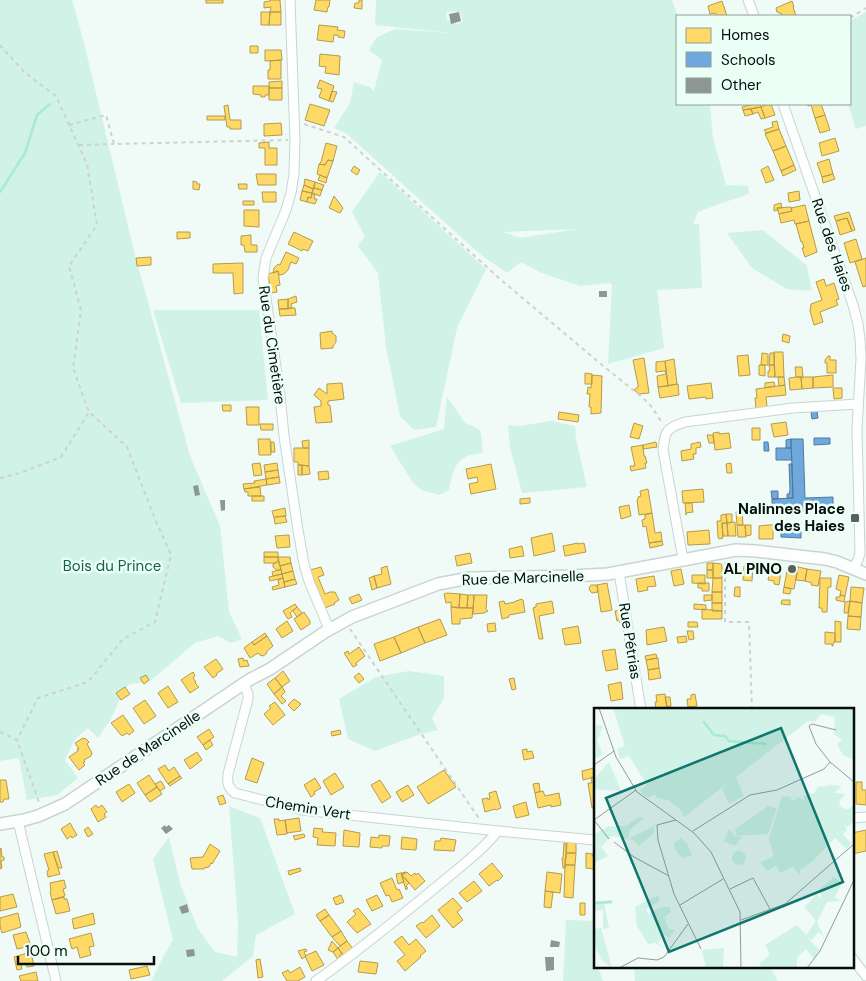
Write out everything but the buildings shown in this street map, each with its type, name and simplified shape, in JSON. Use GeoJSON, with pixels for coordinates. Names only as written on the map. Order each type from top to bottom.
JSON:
{"type":"FeatureCollection","features":[{"type":"Feature","properties":{"kind":"street","name":"Rue du Cimetière"},"geometry":{"type":"LineString","coordinates":[[290,0],[295,140],[294,174],[291,193],[266,258],[263,278],[302,556],[309,581],[329,630]]}},
{"type":"Feature","properties":{"kind":"street"},"geometry":{"type":"LineString","coordinates":[[748,0],[754,15]]}},
{"type":"Feature","properties":{"kind":"street","name":"Rue des Haies"},"geometry":{"type":"LineString","coordinates":[[783,105],[858,324],[861,358],[856,429],[860,552],[853,569]]}},
{"type":"Feature","properties":{"kind":"street"},"geometry":{"type":"LineString","coordinates":[[683,559],[663,450],[667,431],[672,426],[685,422],[793,408],[858,404]]}},
{"type":"Feature","properties":{"kind":"street","name":"Rue de Marcinelle"},"geometry":{"type":"LineString","coordinates":[[0,824],[44,814],[62,806],[242,684],[270,669],[329,630],[364,612],[433,585],[458,579],[485,577],[580,576],[619,572],[725,551],[752,550],[829,560],[866,574]]}},
{"type":"Feature","properties":{"kind":"street","name":"Rue Pétrias"},"geometry":{"type":"LineString","coordinates":[[619,572],[641,708]]}},
{"type":"Feature","properties":{"kind":"street","name":"Chemin Vert"},"geometry":{"type":"LineString","coordinates":[[242,684],[247,690],[248,699],[227,781],[231,790],[241,796],[302,810],[594,840]]}},
{"type":"Feature","properties":{"kind":"street"},"geometry":{"type":"LineString","coordinates":[[18,821],[56,981]]}},
{"type":"Feature","properties":{"kind":"street"},"geometry":{"type":"LineString","coordinates":[[316,981],[417,903],[486,845],[498,831]]}},
{"type":"Feature","properties":{"kind":"street"},"geometry":{"type":"LineString","coordinates":[[854,961],[866,976]]}},
{"type":"Feature","properties":{"kind":"path"},"geometry":{"type":"LineString","coordinates":[[851,17],[866,8]]}},
{"type":"Feature","properties":{"kind":"path"},"geometry":{"type":"LineString","coordinates":[[0,45],[24,72],[56,96],[87,164],[96,225],[69,266],[81,310],[73,368],[89,412],[127,447],[171,555],[155,622],[123,640],[88,682],[38,698],[17,740]]}},
{"type":"Feature","properties":{"kind":"path"},"geometry":{"type":"LineString","coordinates":[[69,125],[106,115],[114,144]]}},
{"type":"Feature","properties":{"kind":"path"},"geometry":{"type":"LineString","coordinates":[[294,121],[344,137],[500,278],[642,397],[667,431]]}},
{"type":"Feature","properties":{"kind":"path"},"geometry":{"type":"LineString","coordinates":[[78,145],[295,140]]}},
{"type":"Feature","properties":{"kind":"path"},"geometry":{"type":"LineString","coordinates":[[0,478],[61,458],[89,412]]}},
{"type":"Feature","properties":{"kind":"path"},"geometry":{"type":"LineString","coordinates":[[725,551],[725,622],[749,622],[752,708]]}},
{"type":"Feature","properties":{"kind":"path"},"geometry":{"type":"LineString","coordinates":[[344,622],[352,630],[486,830]]}},
{"type":"Feature","properties":{"kind":"path"},"geometry":{"type":"LineString","coordinates":[[0,732],[17,740],[44,814]]}},
{"type":"Feature","properties":{"kind":"green space","name":"Bois du Prince"},"geometry":{"type":"Polygon","coordinates":[[[0,0],[72,0],[134,251],[190,456],[220,526],[229,612],[242,639],[231,643],[218,636],[195,643],[149,682],[129,684],[123,692],[110,721],[98,738],[88,728],[75,739],[65,760],[78,778],[57,795],[27,800],[19,758],[0,761],[0,0]]]}},
{"type":"Feature","properties":{"kind":"green space"},"geometry":{"type":"Polygon","coordinates":[[[376,0],[672,0],[678,15],[676,15],[676,105],[710,105],[713,138],[726,185],[748,186],[749,194],[698,212],[693,224],[699,224],[702,288],[657,290],[664,348],[608,364],[612,285],[610,283],[580,286],[542,273],[521,262],[507,273],[481,255],[346,133],[334,128],[350,103],[354,82],[370,87],[374,91],[382,60],[369,50],[376,38],[395,29],[451,33],[375,25],[376,0]],[[446,12],[447,20],[458,24],[463,21],[460,12],[446,12]],[[577,229],[503,232],[521,238],[577,229]]]}},
{"type":"Feature","properties":{"kind":"green space"},"geometry":{"type":"Polygon","coordinates":[[[866,12],[866,126],[856,129],[848,105],[851,105],[851,20],[866,12]]]}},
{"type":"Feature","properties":{"kind":"green space"},"geometry":{"type":"Polygon","coordinates":[[[380,172],[486,269],[457,328],[436,427],[414,430],[400,416],[386,347],[378,273],[358,246],[365,236],[352,212],[380,172]]]}},
{"type":"Feature","properties":{"kind":"green space"},"geometry":{"type":"Polygon","coordinates":[[[763,230],[807,266],[812,291],[787,289],[752,268],[727,233],[763,230]]]}},
{"type":"Feature","properties":{"kind":"green space"},"geometry":{"type":"Polygon","coordinates":[[[153,310],[259,310],[268,400],[181,403],[153,310]]]}},
{"type":"Feature","properties":{"kind":"green space"},"geometry":{"type":"Polygon","coordinates":[[[447,397],[465,423],[479,429],[483,452],[462,459],[456,466],[449,490],[439,495],[422,490],[413,483],[390,446],[444,429],[447,397]]]}},
{"type":"Feature","properties":{"kind":"green space"},"geometry":{"type":"Polygon","coordinates":[[[551,421],[575,426],[576,439],[587,487],[522,493],[510,447],[508,425],[519,426],[551,421]]]}},
{"type":"Feature","properties":{"kind":"green space"},"geometry":{"type":"Polygon","coordinates":[[[409,671],[444,676],[444,698],[432,718],[438,730],[418,735],[375,751],[348,739],[339,699],[376,677],[409,671]]]}},
{"type":"Feature","properties":{"kind":"green space"},"geometry":{"type":"Polygon","coordinates":[[[229,806],[260,818],[295,914],[256,935],[253,956],[222,981],[151,981],[173,940],[153,859],[169,837],[180,883],[198,929],[215,952],[237,957],[238,921],[229,806]]]}},
{"type":"Feature","properties":{"kind":"green space"},"geometry":{"type":"Polygon","coordinates":[[[566,920],[594,921],[594,968],[598,968],[603,981],[563,981],[566,920]]]}},
{"type":"Feature","properties":{"kind":"green space"},"geometry":{"type":"Polygon","coordinates":[[[634,968],[770,968],[778,981],[635,981],[634,968]]]}},
{"type":"Feature","properties":{"kind":"waterway"},"geometry":{"type":"LineString","coordinates":[[0,192],[25,153],[37,115],[50,104]]}},
{"type":"Feature","properties":{"kind":"place","name":"Nalinnes Place des Haies"},"geometry":{"type":"Point","coordinates":[855,518]}},
{"type":"Feature","properties":{"kind":"place","name":"AL PINO"},"geometry":{"type":"Point","coordinates":[792,569]}}]}
